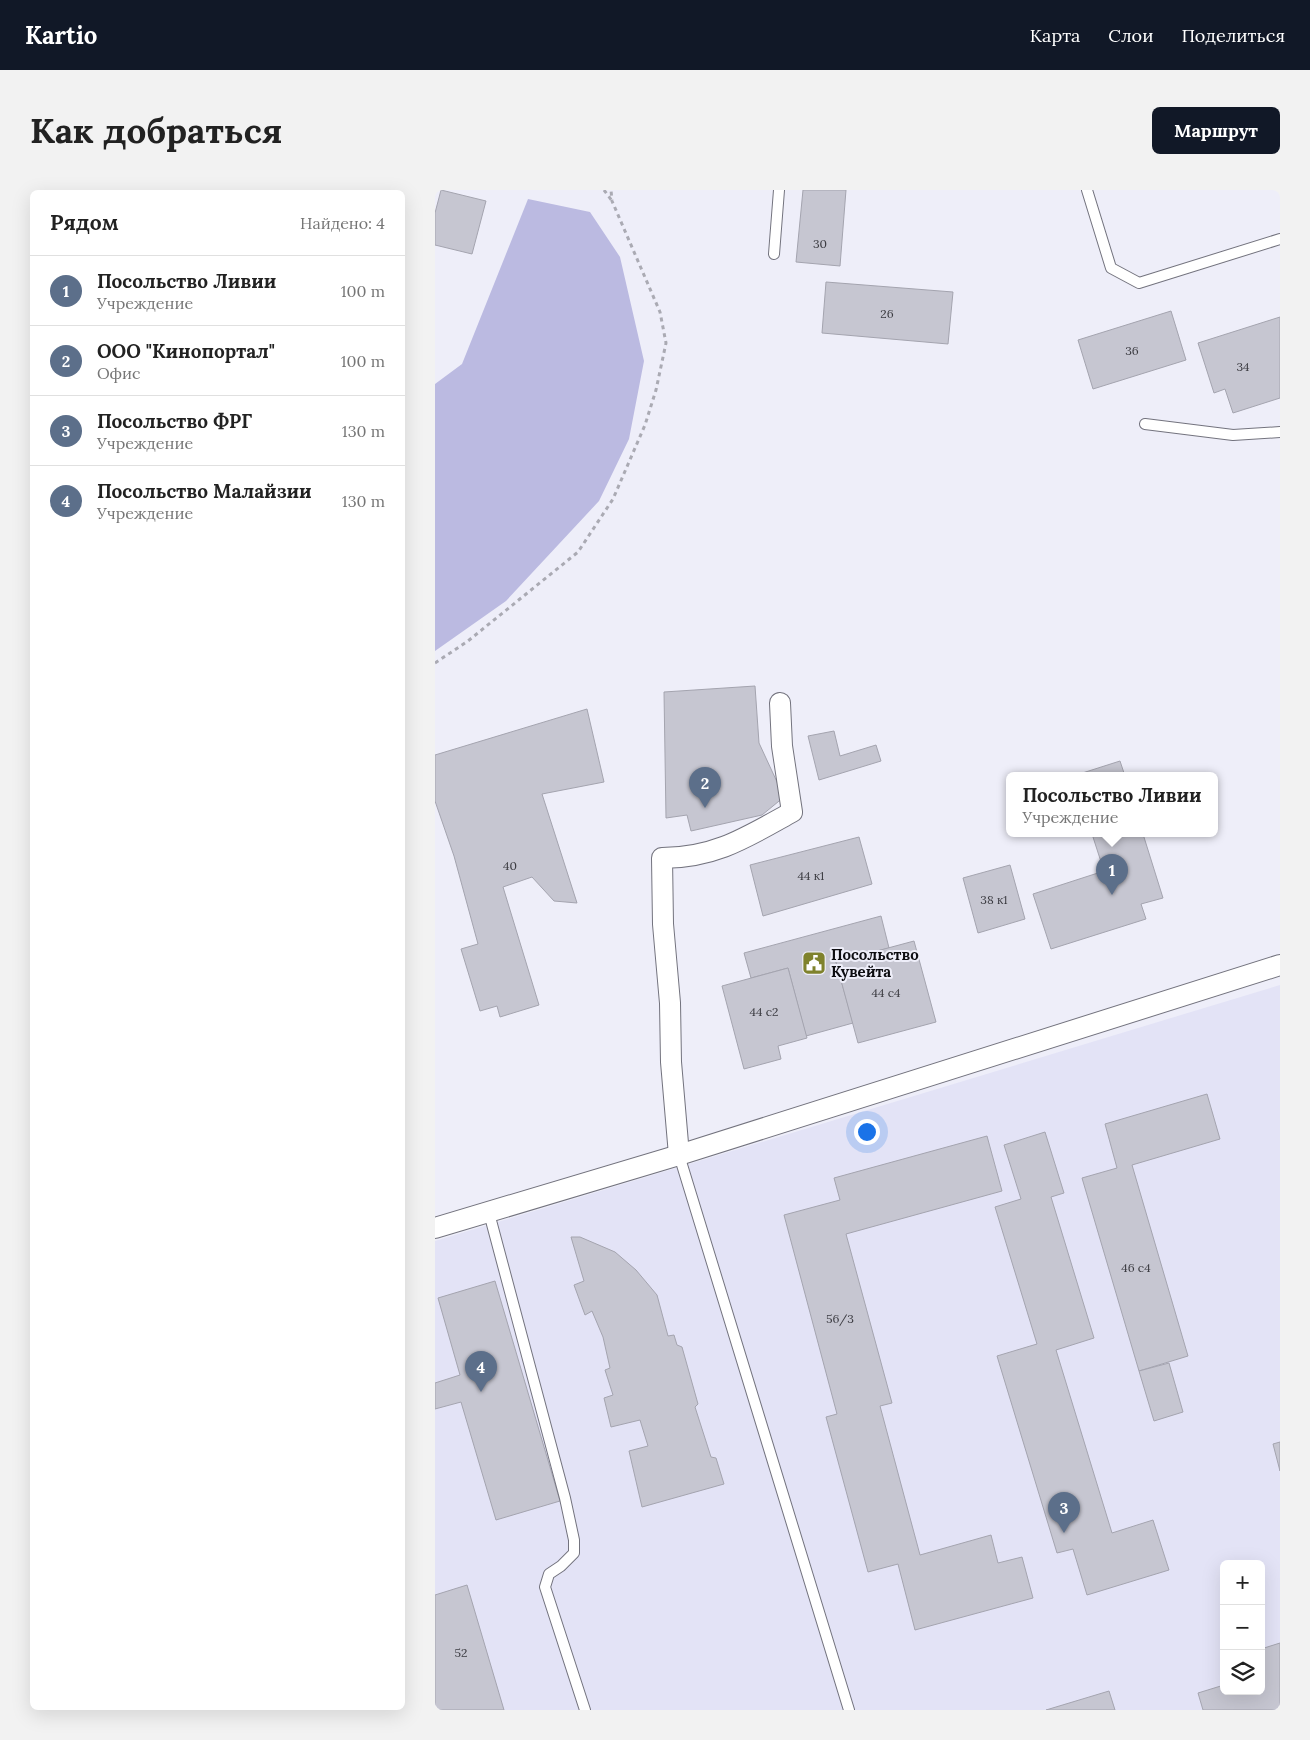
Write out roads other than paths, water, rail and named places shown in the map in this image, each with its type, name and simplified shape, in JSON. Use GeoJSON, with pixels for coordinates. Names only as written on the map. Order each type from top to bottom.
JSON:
{"type":"FeatureCollection","features":[{"type":"Feature","properties":{"kind":"street"},"geometry":{"type":"LineString","coordinates":[[679,1155],[671,1062],[670,1003],[663,924],[662,858],[679,858],[729,847],[792,812],[782,746],[780,703]]}},
{"type":"Feature","properties":{"kind":"street"},"geometry":{"type":"LineString","coordinates":[[435,1228],[679,1155],[1280,965]]}},
{"type":"Feature","properties":{"kind":"lane"},"geometry":{"type":"LineString","coordinates":[[774,254],[779,190]]}},
{"type":"Feature","properties":{"kind":"lane"},"geometry":{"type":"LineString","coordinates":[[1087,190],[1111,268],[1139,283],[1280,239]]}},
{"type":"Feature","properties":{"kind":"lane"},"geometry":{"type":"LineString","coordinates":[[1145,424],[1233,435],[1280,432]]}},
{"type":"Feature","properties":{"kind":"lane"},"geometry":{"type":"LineString","coordinates":[[679,1155],[849,1710]]}},
{"type":"Feature","properties":{"kind":"lane"},"geometry":{"type":"LineString","coordinates":[[489,1213],[565,1498],[574,1540],[574,1553],[561,1566],[549,1574],[545,1586],[585,1710]]}},
{"type":"Feature","properties":{"kind":"place","name":"ООО \"Кинопортал\""},"geometry":{"type":"Point","coordinates":[705,808]}},
{"type":"Feature","properties":{"kind":"place","name":"Посольство Ливии"},"geometry":{"type":"Point","coordinates":[1112,895]}},
{"type":"Feature","properties":{"kind":"place","name":"Посольство Кувейта"},"geometry":{"type":"Point","coordinates":[814,963]}},
{"type":"Feature","properties":{"kind":"place","name":"Посольство Малайзии"},"geometry":{"type":"Point","coordinates":[481,1392]}},
{"type":"Feature","properties":{"kind":"place","name":"Посольство ФРГ"},"geometry":{"type":"Point","coordinates":[1064,1533]}}]}
